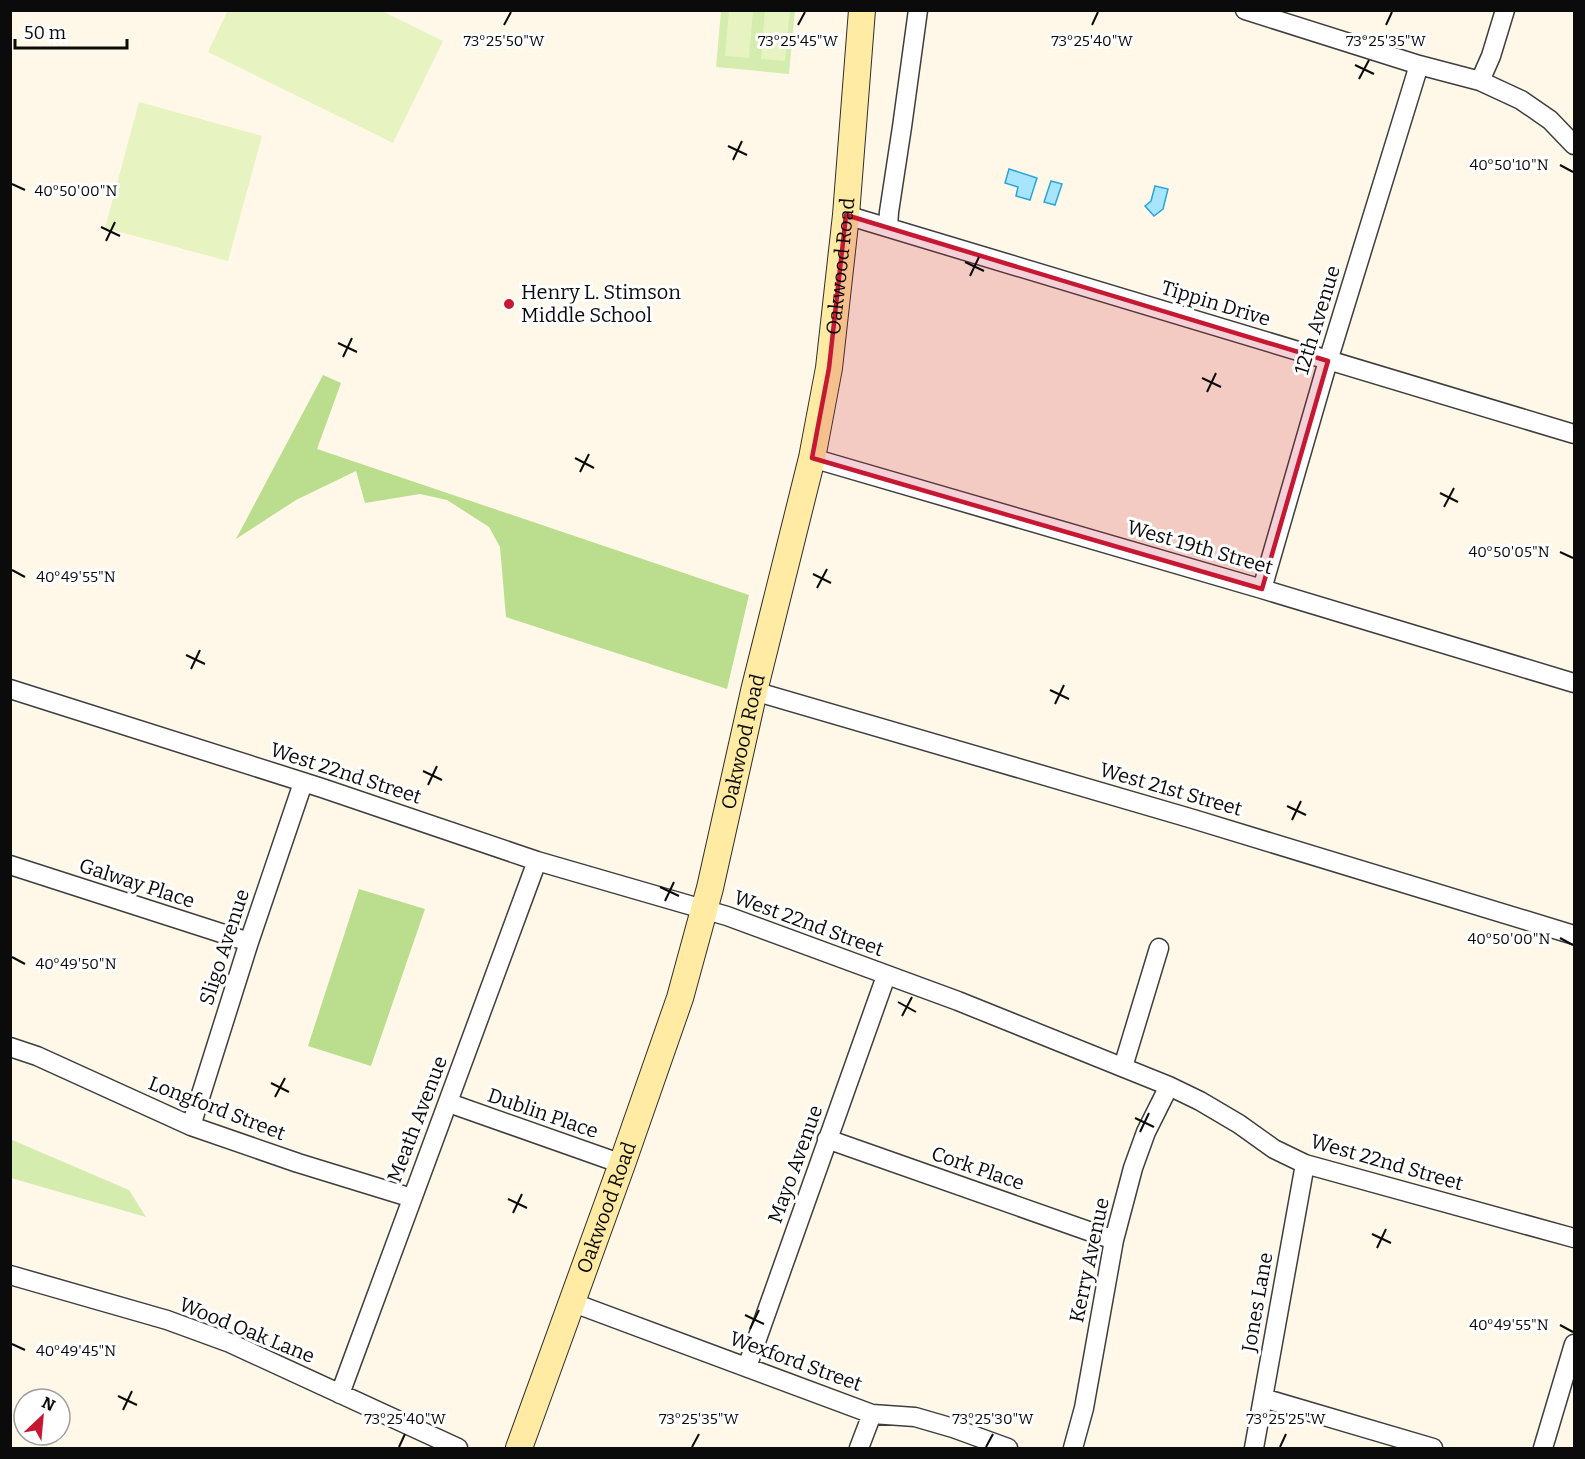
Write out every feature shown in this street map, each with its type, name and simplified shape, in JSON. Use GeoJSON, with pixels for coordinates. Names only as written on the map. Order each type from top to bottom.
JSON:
{"type":"FeatureCollection","features":[{"type":"Feature","properties":{"kind":"main road","name":"Oakwood Road"},"geometry":{"type":"LineString","coordinates":[[519,1449],[680,998],[704,909],[754,692],[812,458],[829,368],[846,215],[862,10]]}},
{"type":"Feature","properties":{"kind":"street"},"geometry":{"type":"LineString","coordinates":[[888,227],[918,10]]}},
{"type":"Feature","properties":{"kind":"street"},"geometry":{"type":"LineString","coordinates":[[1245,10],[1280,15],[1419,65],[1480,81],[1521,100],[1550,120],[1575,144]]}},
{"type":"Feature","properties":{"kind":"street"},"geometry":{"type":"LineString","coordinates":[[1480,81],[1491,56],[1505,10]]}},
{"type":"Feature","properties":{"kind":"street","name":"12th Avenue"},"geometry":{"type":"LineString","coordinates":[[1262,589],[1328,361],[1419,65]]}},
{"type":"Feature","properties":{"kind":"street","name":"Tippin Drive"},"geometry":{"type":"LineString","coordinates":[[846,215],[1575,434]]}},
{"type":"Feature","properties":{"kind":"street","name":"West 19th Street"},"geometry":{"type":"LineString","coordinates":[[812,458],[1575,683]]}},
{"type":"Feature","properties":{"kind":"street","name":"West 22nd Street"},"geometry":{"type":"LineString","coordinates":[[10,689],[430,824],[537,861],[704,909],[958,1001],[1169,1086],[1200,1101],[1239,1124],[1274,1149],[1305,1164],[1575,1238]]}},
{"type":"Feature","properties":{"kind":"street","name":"West 21st Street"},"geometry":{"type":"LineString","coordinates":[[754,692],[1182,815],[1575,935]]}},
{"type":"Feature","properties":{"kind":"street","name":"Sligo Avenue"},"geometry":{"type":"LineString","coordinates":[[190,1126],[303,783]]}},
{"type":"Feature","properties":{"kind":"street","name":"Meath Avenue"},"geometry":{"type":"LineString","coordinates":[[340,1394],[537,861]]}},
{"type":"Feature","properties":{"kind":"street","name":"Galway Place"},"geometry":{"type":"LineString","coordinates":[[10,865],[249,942]]}},
{"type":"Feature","properties":{"kind":"street"},"geometry":{"type":"LineString","coordinates":[[1123,1067],[1159,948]]}},
{"type":"Feature","properties":{"kind":"street","name":"Mayo Avenue"},"geometry":{"type":"LineString","coordinates":[[747,1367],[886,976]]}},
{"type":"Feature","properties":{"kind":"street","name":"Longford Street"},"geometry":{"type":"LineString","coordinates":[[10,1047],[37,1056],[190,1126],[298,1163],[412,1198]]}},
{"type":"Feature","properties":{"kind":"street","name":"Kerry Avenue"},"geometry":{"type":"LineString","coordinates":[[1073,1449],[1084,1408],[1114,1240],[1133,1168],[1146,1132],[1169,1086]]}},
{"type":"Feature","properties":{"kind":"street","name":"Dublin Place"},"geometry":{"type":"LineString","coordinates":[[449,1103],[622,1164]]}},
{"type":"Feature","properties":{"kind":"street","name":"Cork Place"},"geometry":{"type":"LineString","coordinates":[[827,1139],[1114,1240]]}},
{"type":"Feature","properties":{"kind":"street","name":"Jones Lane"},"geometry":{"type":"LineString","coordinates":[[1254,1449],[1305,1164]]}},
{"type":"Feature","properties":{"kind":"street","name":"Wood Oak Lane"},"geometry":{"type":"LineString","coordinates":[[10,1275],[167,1320],[230,1343],[458,1449]]}},
{"type":"Feature","properties":{"kind":"street","name":"Wexford Street"},"geometry":{"type":"LineString","coordinates":[[572,1302],[872,1414],[915,1418],[954,1428],[1008,1449]]}},
{"type":"Feature","properties":{"kind":"street"},"geometry":{"type":"LineString","coordinates":[[1543,1449],[1575,1344]]}},
{"type":"Feature","properties":{"kind":"street"},"geometry":{"type":"LineString","coordinates":[[1263,1398],[1433,1449]]}},
{"type":"Feature","properties":{"kind":"street"},"geometry":{"type":"LineString","coordinates":[[859,1449],[872,1414]]}},
{"type":"Feature","properties":{"kind":"highlighted area"},"geometry":{"type":"Polygon","coordinates":[[[846,215],[1328,361],[1262,589],[812,458],[829,368],[846,215]]]}},
{"type":"Feature","properties":{"kind":"green space"},"geometry":{"type":"Polygon","coordinates":[[[228,10],[382,11],[443,41],[393,143],[208,52],[228,10]]]}},
{"type":"Feature","properties":{"kind":"green space"},"geometry":{"type":"Polygon","coordinates":[[[721,11],[795,11],[789,74],[716,67],[721,11]]]}},
{"type":"Feature","properties":{"kind":"green space"},"geometry":{"type":"Polygon","coordinates":[[[729,11],[753,11],[749,58],[725,56],[729,11]]]}},
{"type":"Feature","properties":{"kind":"green space"},"geometry":{"type":"Polygon","coordinates":[[[765,11],[790,11],[785,61],[761,59],[765,11]]]}},
{"type":"Feature","properties":{"kind":"green space"},"geometry":{"type":"Polygon","coordinates":[[[139,102],[262,136],[228,261],[105,228],[139,102]]]}},
{"type":"Feature","properties":{"kind":"green space"},"geometry":{"type":"Polygon","coordinates":[[[323,375],[341,383],[317,449],[749,595],[727,689],[506,617],[500,547],[489,527],[447,500],[420,494],[365,503],[356,471],[296,500],[236,539],[323,375]]]}},
{"type":"Feature","properties":{"kind":"green space"},"geometry":{"type":"Polygon","coordinates":[[[359,889],[425,909],[371,1066],[308,1046],[359,889]]]}},
{"type":"Feature","properties":{"kind":"green space"},"geometry":{"type":"Polygon","coordinates":[[[10,1139],[129,1190],[146,1217],[11,1178],[10,1139]]]}},
{"type":"Feature","properties":{"kind":"water"},"geometry":{"type":"Polygon","coordinates":[[[1009,169],[1037,178],[1030,200],[1016,196],[1018,187],[1005,183],[1009,169]]]}},
{"type":"Feature","properties":{"kind":"water"},"geometry":{"type":"Polygon","coordinates":[[[1051,181],[1062,184],[1055,205],[1044,202],[1051,181]]]}},
{"type":"Feature","properties":{"kind":"water"},"geometry":{"type":"Polygon","coordinates":[[[1155,186],[1168,189],[1163,209],[1154,216],[1145,206],[1151,201],[1155,186]]]}},
{"type":"Feature","properties":{"kind":"place","name":"Henry L. Stimson Middle School"},"geometry":{"type":"Point","coordinates":[509,304]}}]}
